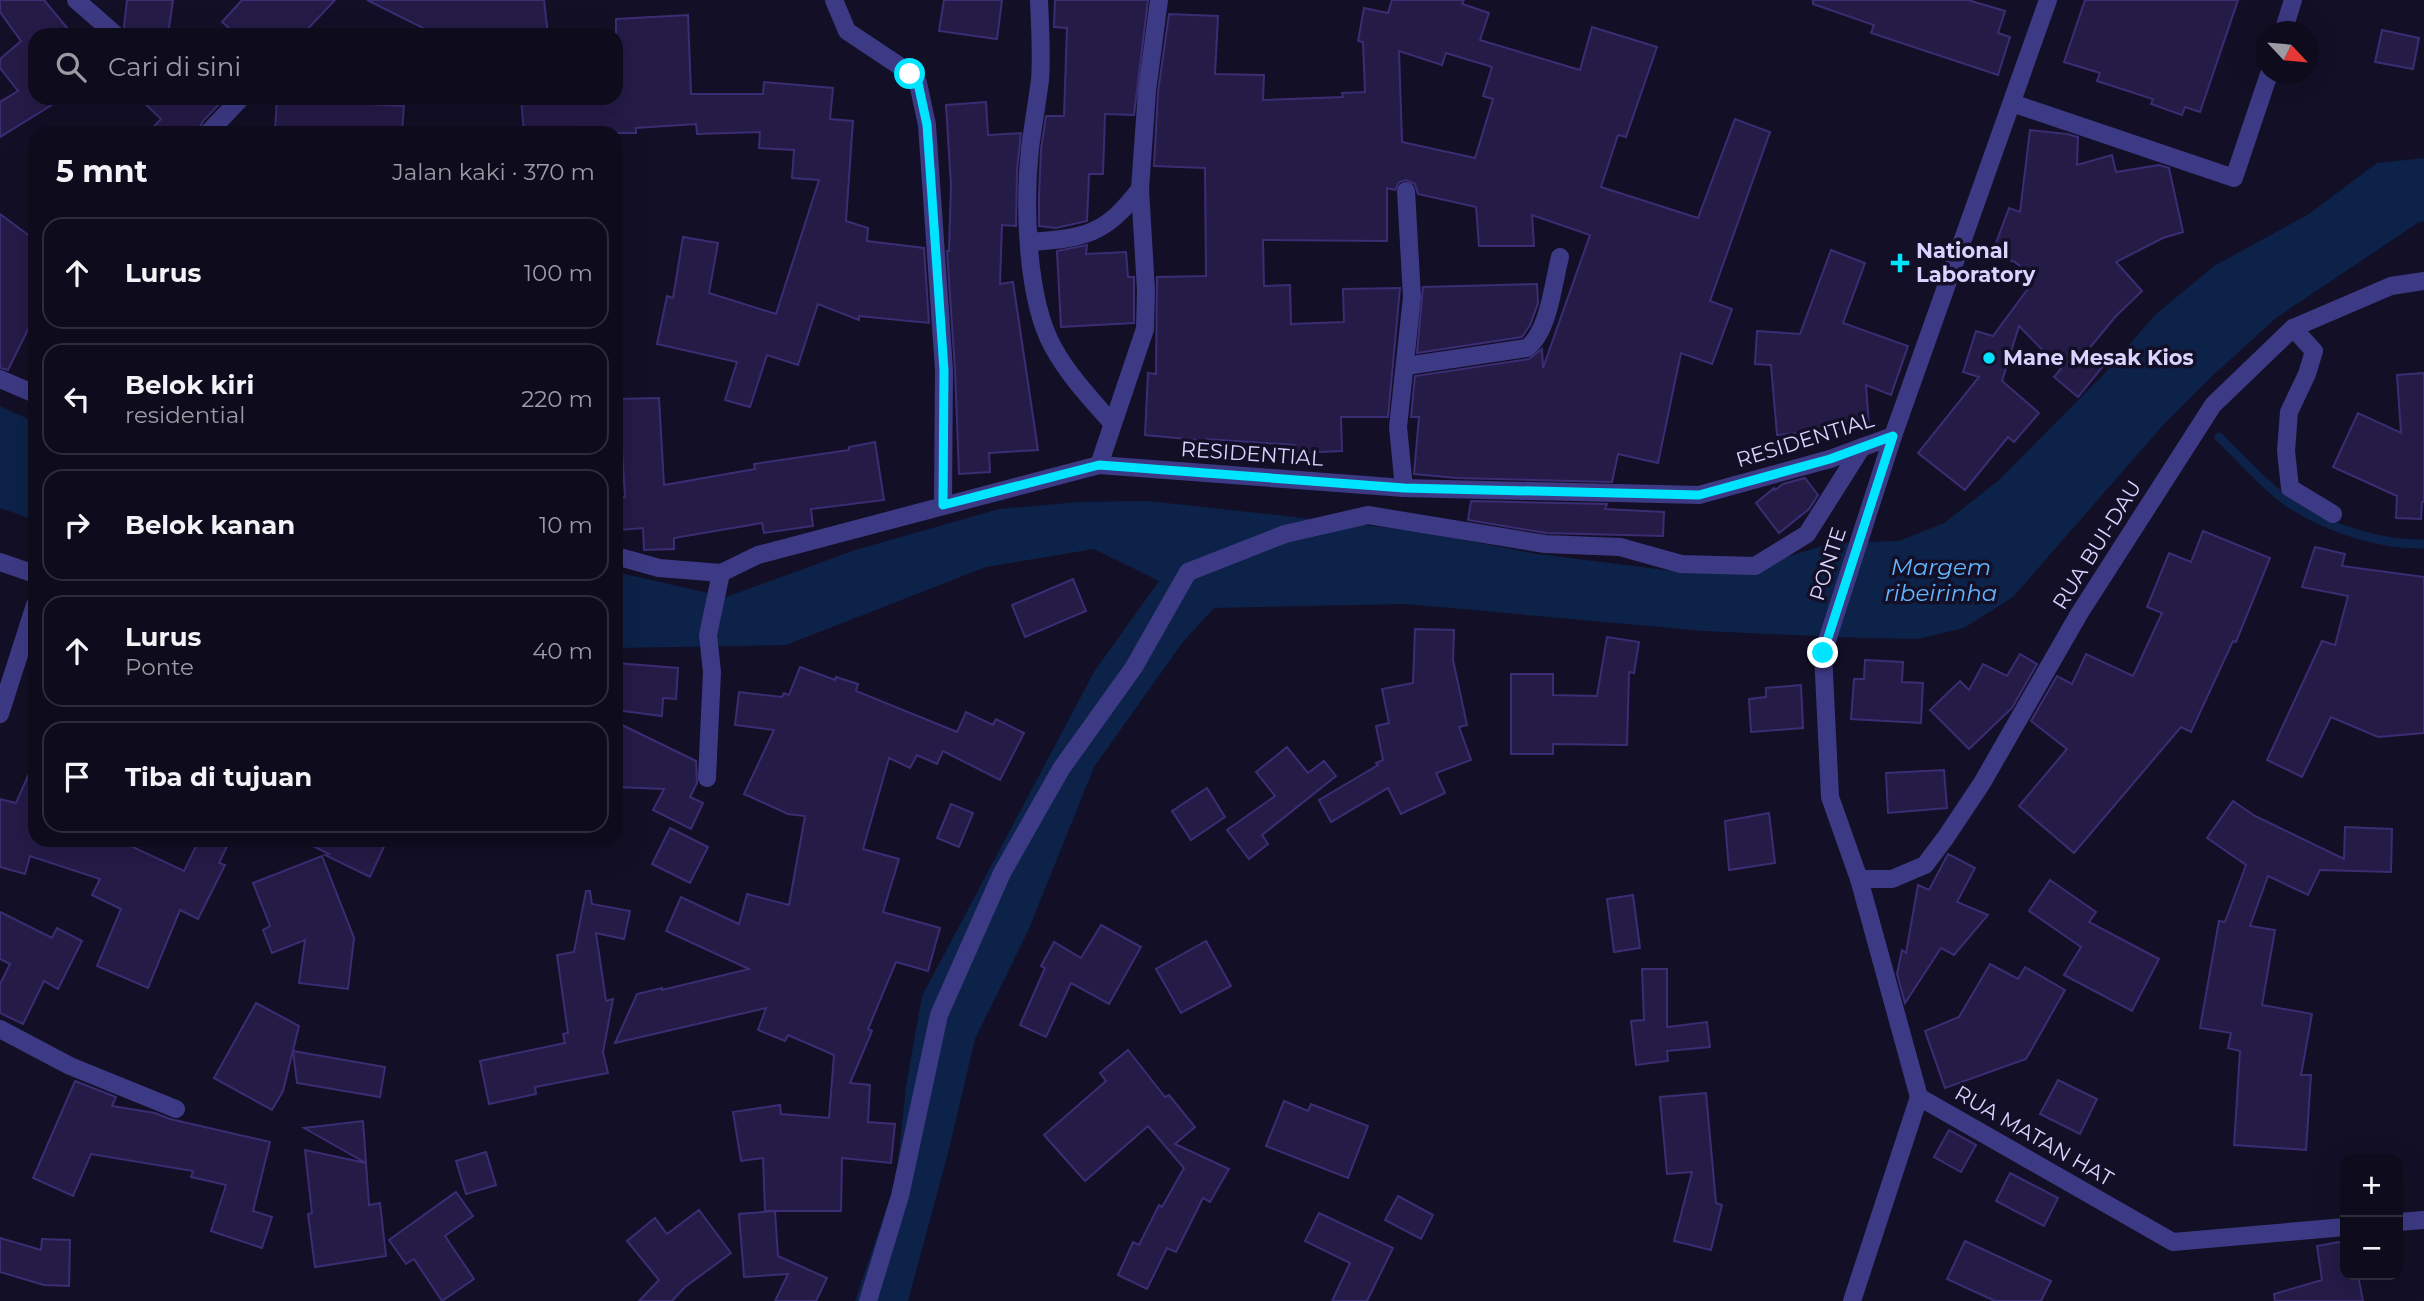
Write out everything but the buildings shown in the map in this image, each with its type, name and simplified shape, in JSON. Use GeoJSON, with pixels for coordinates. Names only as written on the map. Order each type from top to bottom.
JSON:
{"type":"FeatureCollection","features":[{"type":"Feature","properties":{"kind":"street"},"geometry":{"type":"LineString","coordinates":[[76,0],[108,28]]}},
{"type":"Feature","properties":{"kind":"street"},"geometry":{"type":"LineString","coordinates":[[834,0],[847,31],[910,74],[918,83],[923,99],[944,370],[943,505]]}},
{"type":"Feature","properties":{"kind":"street"},"geometry":{"type":"LineString","coordinates":[[1038,0],[1041,55],[1028,176],[1035,292],[1040,316],[1051,345],[1065,369],[1112,423]]}},
{"type":"Feature","properties":{"kind":"street"},"geometry":{"type":"LineString","coordinates":[[1099,465],[1144,330],[1146,290],[1140,188],[1147,91],[1159,0]]}},
{"type":"Feature","properties":{"kind":"street","name":"PONTE"},"geometry":{"type":"LineString","coordinates":[[1859,879],[1830,797],[1823,653],[1893,436],[2048,0]]}},
{"type":"Feature","properties":{"kind":"street"},"geometry":{"type":"LineString","coordinates":[[2286,21],[2293,0]]}},
{"type":"Feature","properties":{"kind":"street"},"geometry":{"type":"LineString","coordinates":[[2012,103],[2234,178],[2266,84]]}},
{"type":"Feature","properties":{"kind":"street"},"geometry":{"type":"LineString","coordinates":[[215,126],[234,105]]}},
{"type":"Feature","properties":{"kind":"street"},"geometry":{"type":"LineString","coordinates":[[1030,242],[1086,236],[1101,229],[1126,207],[1140,188]]}},
{"type":"Feature","properties":{"kind":"street"},"geometry":{"type":"LineString","coordinates":[[1404,488],[1398,427],[1412,297],[1406,191]]}},
{"type":"Feature","properties":{"kind":"street"},"geometry":{"type":"LineString","coordinates":[[1406,366],[1527,348],[1536,341],[1542,329],[1560,257]]}},
{"type":"Feature","properties":{"kind":"street","name":"RUA BUI-DAU"},"geometry":{"type":"LineString","coordinates":[[1859,879],[1892,878],[1925,864],[1982,783],[2079,614],[2213,405],[2293,328],[2391,286],[2424,281]]}},
{"type":"Feature","properties":{"kind":"street"},"geometry":{"type":"LineString","coordinates":[[2293,328],[2314,351],[2307,374],[2289,412],[2286,451],[2290,488],[2333,514]]}},
{"type":"Feature","properties":{"kind":"street"},"geometry":{"type":"LineString","coordinates":[[0,379],[28,391]]}},
{"type":"Feature","properties":{"kind":"street","name":"RESIDENTIAL"},"geometry":{"type":"LineString","coordinates":[[721,573],[758,555],[1099,465],[1404,488],[1699,495],[1830,459],[1893,436]]}},
{"type":"Feature","properties":{"kind":"street"},"geometry":{"type":"LineString","coordinates":[[868,1301],[900,1196],[939,1015],[1002,873],[1061,769],[1134,667],[1188,572],[1285,534],[1368,515],[1545,544],[1619,547],[1681,564],[1755,566],[1807,534],[1862,447]]}},
{"type":"Feature","properties":{"kind":"street"},"geometry":{"type":"LineString","coordinates":[[623,558],[659,568],[721,573],[708,635],[712,672],[707,778]]}},
{"type":"Feature","properties":{"kind":"street"},"geometry":{"type":"LineString","coordinates":[[0,562],[28,572]]}},
{"type":"Feature","properties":{"kind":"street"},"geometry":{"type":"LineString","coordinates":[[0,714],[28,627]]}},
{"type":"Feature","properties":{"kind":"street"},"geometry":{"type":"LineString","coordinates":[[1852,1301],[1919,1097],[1859,879]]}},
{"type":"Feature","properties":{"kind":"street"},"geometry":{"type":"LineString","coordinates":[[0,1029],[70,1066],[176,1109]]}},
{"type":"Feature","properties":{"kind":"street","name":"RUA MATAN HAT"},"geometry":{"type":"LineString","coordinates":[[1919,1097],[2173,1242],[2340,1227]]}},
{"type":"Feature","properties":{"kind":"street"},"geometry":{"type":"LineString","coordinates":[[2403,1222],[2424,1220]]}},
{"type":"Feature","properties":{"kind":"water","name":"Margem ribeirinha"},"geometry":{"type":"Polygon","coordinates":[[[2424,158],[2424,221],[2276,318],[2164,424],[2013,597],[1964,628],[1918,639],[1861,638],[1704,631],[1407,604],[1214,608],[1183,642],[1094,767],[1028,931],[975,1039],[908,1301],[855,1301],[896,1180],[906,1086],[922,996],[1094,672],[1159,581],[1094,549],[986,567],[786,645],[623,648],[623,574],[726,597],[855,550],[999,509],[1079,502],[1148,501],[1415,531],[1538,554],[1682,572],[1755,566],[1832,543],[1899,541],[1944,523],[1999,480],[2104,374],[2155,315],[2214,266],[2309,214],[2377,163],[2424,158]]]}},
{"type":"Feature","properties":{"kind":"water"},"geometry":{"type":"Polygon","coordinates":[[[0,406],[28,419],[28,518],[0,508],[0,406]]]}},
{"type":"Feature","properties":{"kind":"waterway"},"geometry":{"type":"LineString","coordinates":[[2219,437],[2273,490],[2305,513],[2373,538],[2424,544]]}},
{"type":"Feature","properties":{"kind":"place","name":"National Laboratory"},"geometry":{"type":"Point","coordinates":[1900,263]}},
{"type":"Feature","properties":{"kind":"place","name":"Mane Mesak Kios"},"geometry":{"type":"Point","coordinates":[1989,358]}},
{"type":"Feature","properties":{"kind":"route"},"geometry":{"type":"LineString","coordinates":[[910,74],[918,83],[927,125],[944,370],[943,505],[1099,465],[1404,488],[1699,495],[1830,459],[1893,436],[1823,653]]}}]}
